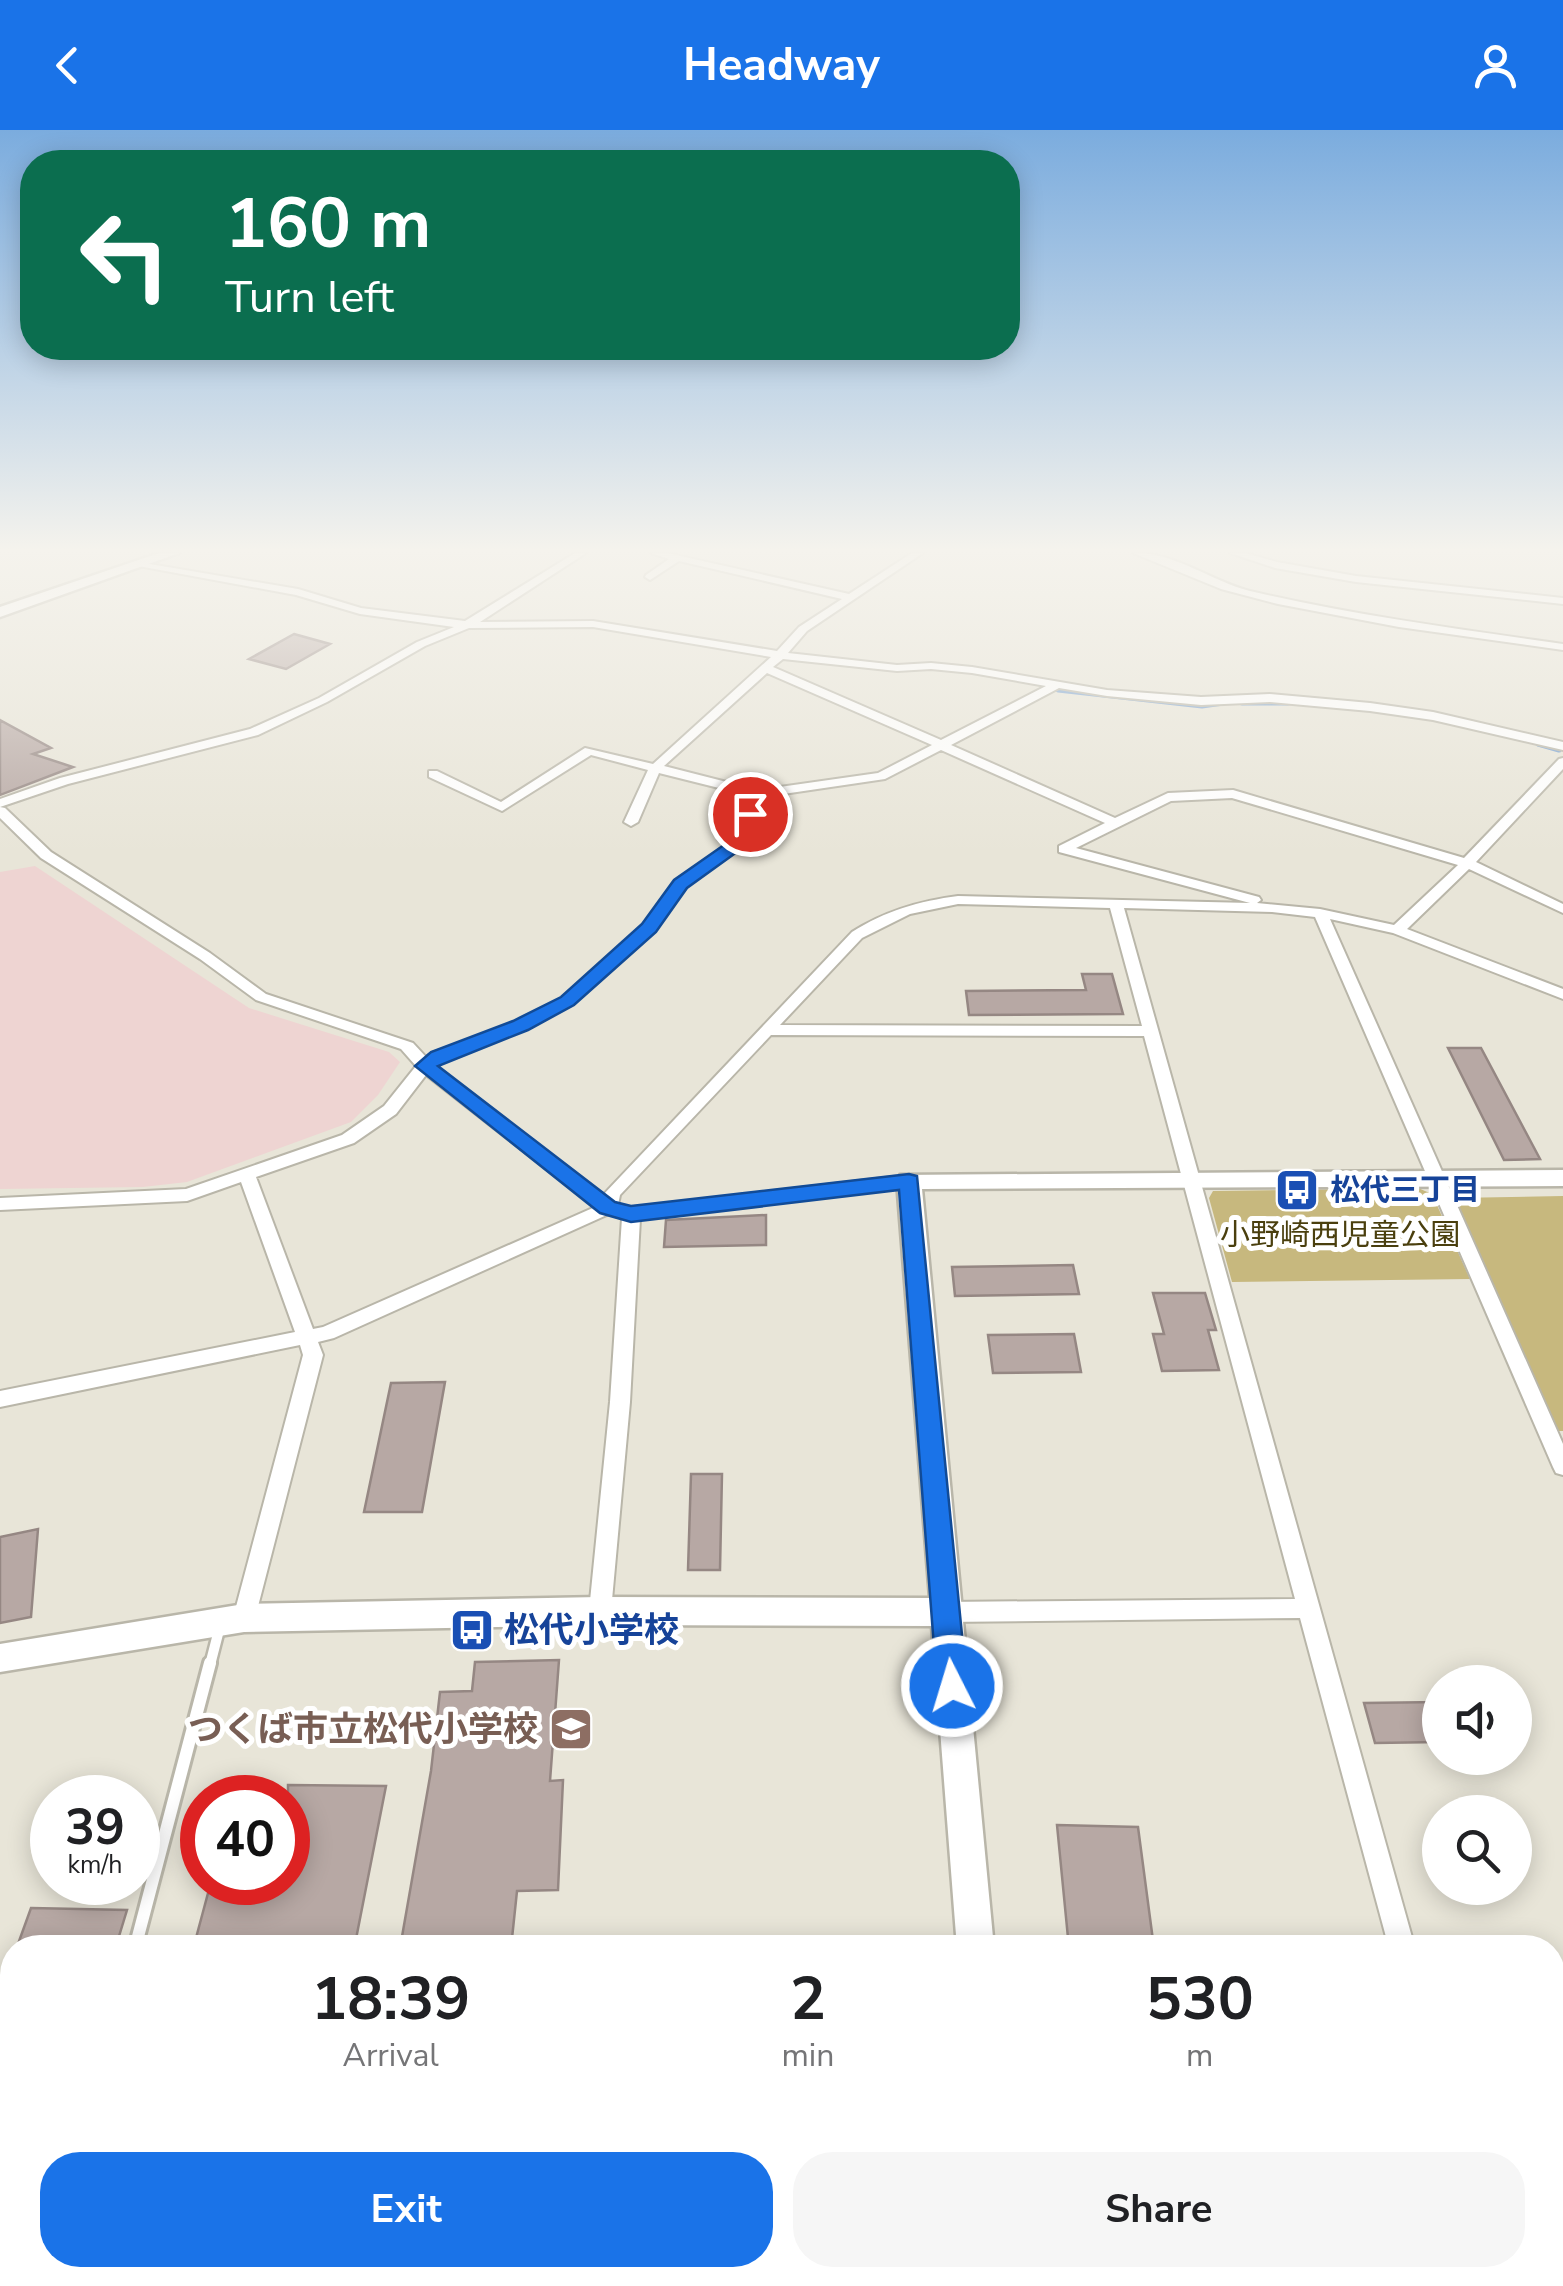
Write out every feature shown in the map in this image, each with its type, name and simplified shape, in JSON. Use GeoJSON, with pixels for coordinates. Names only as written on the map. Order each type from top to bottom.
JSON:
{"type":"FeatureCollection","features":[{"type":"Feature","properties":{"kind":"street"},"geometry":{"type":"LineString","coordinates":[[0,803],[64,780],[254,732],[323,700],[404,654]]}},
{"type":"Feature","properties":{"kind":"street"},"geometry":{"type":"LineString","coordinates":[[772,654],[897,668],[944,667],[1201,701],[1270,698],[1370,707],[1433,716],[1563,746]]}},
{"type":"Feature","properties":{"kind":"street"},"geometry":{"type":"LineString","coordinates":[[630,822],[655,768],[780,655]]}},
{"type":"Feature","properties":{"kind":"street"},"geometry":{"type":"LineString","coordinates":[[765,668],[898,723],[1113,822]]}},
{"type":"Feature","properties":{"kind":"street"},"geometry":{"type":"LineString","coordinates":[[433,774],[502,807],[589,751],[758,794],[881,776],[1058,685]]}},
{"type":"Feature","properties":{"kind":"street"},"geometry":{"type":"LineString","coordinates":[[1397,930],[1468,863],[1563,762]]}},
{"type":"Feature","properties":{"kind":"street"},"geometry":{"type":"LineString","coordinates":[[0,1204],[188,1195],[348,1139],[390,1110],[425,1066],[438,1056],[520,1026],[568,1001],[649,928],[680,884],[730,848],[758,794]]}},
{"type":"Feature","properties":{"kind":"street"},"geometry":{"type":"LineString","coordinates":[[1272,908],[1064,849],[1168,798],[1233,794],[1468,863],[1563,909]]}},
{"type":"Feature","properties":{"kind":"street"},"geometry":{"type":"LineString","coordinates":[[0,812],[46,855],[205,956],[261,998],[407,1046],[425,1066],[608,1208],[631,1214],[909,1181],[1563,1178]]}},
{"type":"Feature","properties":{"kind":"street"},"geometry":{"type":"LineString","coordinates":[[608,1208],[612,1193],[857,935],[898,912],[958,900],[1272,908],[1320,913],[1397,930],[1563,994]]}},
{"type":"Feature","properties":{"kind":"street"},"geometry":{"type":"LineString","coordinates":[[1116,904],[1398,1935]]}},
{"type":"Feature","properties":{"kind":"street"},"geometry":{"type":"LineString","coordinates":[[1320,913],[1563,1467]]}},
{"type":"Feature","properties":{"kind":"street"},"geometry":{"type":"LineString","coordinates":[[770,1030],[1151,1031]]}},
{"type":"Feature","properties":{"kind":"street"},"geometry":{"type":"LineString","coordinates":[[233,1619],[313,1354],[247,1176]]}},
{"type":"Feature","properties":{"kind":"street"},"geometry":{"type":"LineString","coordinates":[[909,1181],[975,1935]]}},
{"type":"Feature","properties":{"kind":"street"},"geometry":{"type":"LineString","coordinates":[[0,1398],[327,1333],[608,1208]]}},
{"type":"Feature","properties":{"kind":"street"},"geometry":{"type":"LineString","coordinates":[[600,1610],[620,1402],[631,1214]]}},
{"type":"Feature","properties":{"kind":"street"},"geometry":{"type":"LineString","coordinates":[[0,1658],[233,1619],[600,1610],[1309,1608]]}},
{"type":"Feature","properties":{"kind":"lane"},"geometry":{"type":"LineString","coordinates":[[139,1935],[233,1619]]}},
{"type":"Feature","properties":{"kind":"shaded area"},"geometry":{"type":"Polygon","coordinates":[[[35,866],[249,1008],[389,1052],[400,1062],[378,1095],[351,1122],[187,1182],[143,1187],[0,1189],[0,872],[35,866]]]}},
{"type":"Feature","properties":{"kind":"green space","name":"小野崎西児童公園"},"geometry":{"type":"Polygon","coordinates":[[[1418,1188],[1432,1194],[1470,1279],[1232,1282],[1209,1198],[1213,1191],[1418,1188]]]}},
{"type":"Feature","properties":{"kind":"green space"},"geometry":{"type":"Polygon","coordinates":[[[1563,1196],[1563,1431],[1556,1431],[1454,1198],[1563,1196]]]}},
{"type":"Feature","properties":{"kind":"building"},"geometry":{"type":"Polygon","coordinates":[[[259,654],[313,654],[286,669],[249,659],[259,654]]]}},
{"type":"Feature","properties":{"kind":"building"},"geometry":{"type":"Polygon","coordinates":[[[0,720],[51,748],[33,754],[73,767],[0,795],[0,720]]]}},
{"type":"Feature","properties":{"kind":"building"},"geometry":{"type":"Polygon","coordinates":[[[1082,974],[1112,974],[1123,1014],[969,1015],[966,991],[1086,990],[1082,974]]]}},
{"type":"Feature","properties":{"kind":"building"},"geometry":{"type":"Polygon","coordinates":[[[1448,1048],[1481,1048],[1540,1159],[1504,1160],[1448,1048]]]}},
{"type":"Feature","properties":{"kind":"building"},"geometry":{"type":"Polygon","coordinates":[[[766,1215],[766,1245],[664,1247],[666,1220],[766,1215]]]}},
{"type":"Feature","properties":{"kind":"building"},"geometry":{"type":"Polygon","coordinates":[[[1073,1265],[1079,1294],[955,1296],[952,1267],[1073,1265]]]}},
{"type":"Feature","properties":{"kind":"building"},"geometry":{"type":"Polygon","coordinates":[[[1153,1293],[1205,1293],[1216,1330],[1208,1330],[1219,1370],[1162,1371],[1153,1334],[1164,1334],[1153,1293]]]}},
{"type":"Feature","properties":{"kind":"building"},"geometry":{"type":"Polygon","coordinates":[[[1074,1334],[1081,1372],[993,1373],[988,1335],[1074,1334]]]}},
{"type":"Feature","properties":{"kind":"building"},"geometry":{"type":"Polygon","coordinates":[[[445,1382],[422,1512],[364,1512],[391,1383],[445,1382]]]}},
{"type":"Feature","properties":{"kind":"building"},"geometry":{"type":"Polygon","coordinates":[[[691,1474],[722,1474],[720,1570],[688,1570],[691,1474]]]}},
{"type":"Feature","properties":{"kind":"building"},"geometry":{"type":"Polygon","coordinates":[[[38,1529],[31,1617],[0,1623],[0,1537],[38,1529]]]}},
{"type":"Feature","properties":{"kind":"building"},"geometry":{"type":"Polygon","coordinates":[[[559,1660],[550,1781],[563,1780],[558,1890],[517,1891],[512,1935],[402,1935],[431,1771],[440,1692],[472,1691],[475,1662],[559,1660]]]}},
{"type":"Feature","properties":{"kind":"building"},"geometry":{"type":"Polygon","coordinates":[[[1422,1702],[1422,1742],[1375,1743],[1364,1703],[1422,1702]]]}},
{"type":"Feature","properties":{"kind":"building"},"geometry":{"type":"Polygon","coordinates":[[[310,1785],[386,1786],[357,1935],[197,1935],[205,1905],[310,1905],[310,1785]]]}},
{"type":"Feature","properties":{"kind":"building"},"geometry":{"type":"Polygon","coordinates":[[[1057,1825],[1138,1827],[1152,1935],[1068,1935],[1057,1825]]]}},
{"type":"Feature","properties":{"kind":"building"},"geometry":{"type":"Polygon","coordinates":[[[31,1908],[127,1910],[119,1935],[21,1935],[31,1908]]]}},
{"type":"Feature","properties":{"kind":"waterway"},"geometry":{"type":"LineString","coordinates":[[1058,690],[1202,706],[1223,703]]}},
{"type":"Feature","properties":{"kind":"waterway"},"geometry":{"type":"LineString","coordinates":[[1242,703],[1288,703]]}},
{"type":"Feature","properties":{"kind":"waterway"},"geometry":{"type":"LineString","coordinates":[[1538,744],[1559,750]]}},
{"type":"Feature","properties":{"kind":"place","name":"松代三丁目"},"geometry":{"type":"Point","coordinates":[1297,1190]}},
{"type":"Feature","properties":{"kind":"place","name":"松代小学校"},"geometry":{"type":"Point","coordinates":[472,1630]}},
{"type":"Feature","properties":{"kind":"place","name":"つくば市立松代小学校"},"geometry":{"type":"Point","coordinates":[571,1729]}},
{"type":"Feature","properties":{"kind":"route"},"geometry":{"type":"LineString","coordinates":[[750,814],[730,848],[680,884],[649,928],[568,1001],[520,1026],[438,1056],[425,1066],[608,1208],[631,1214],[909,1181],[952,1686]]}}]}
